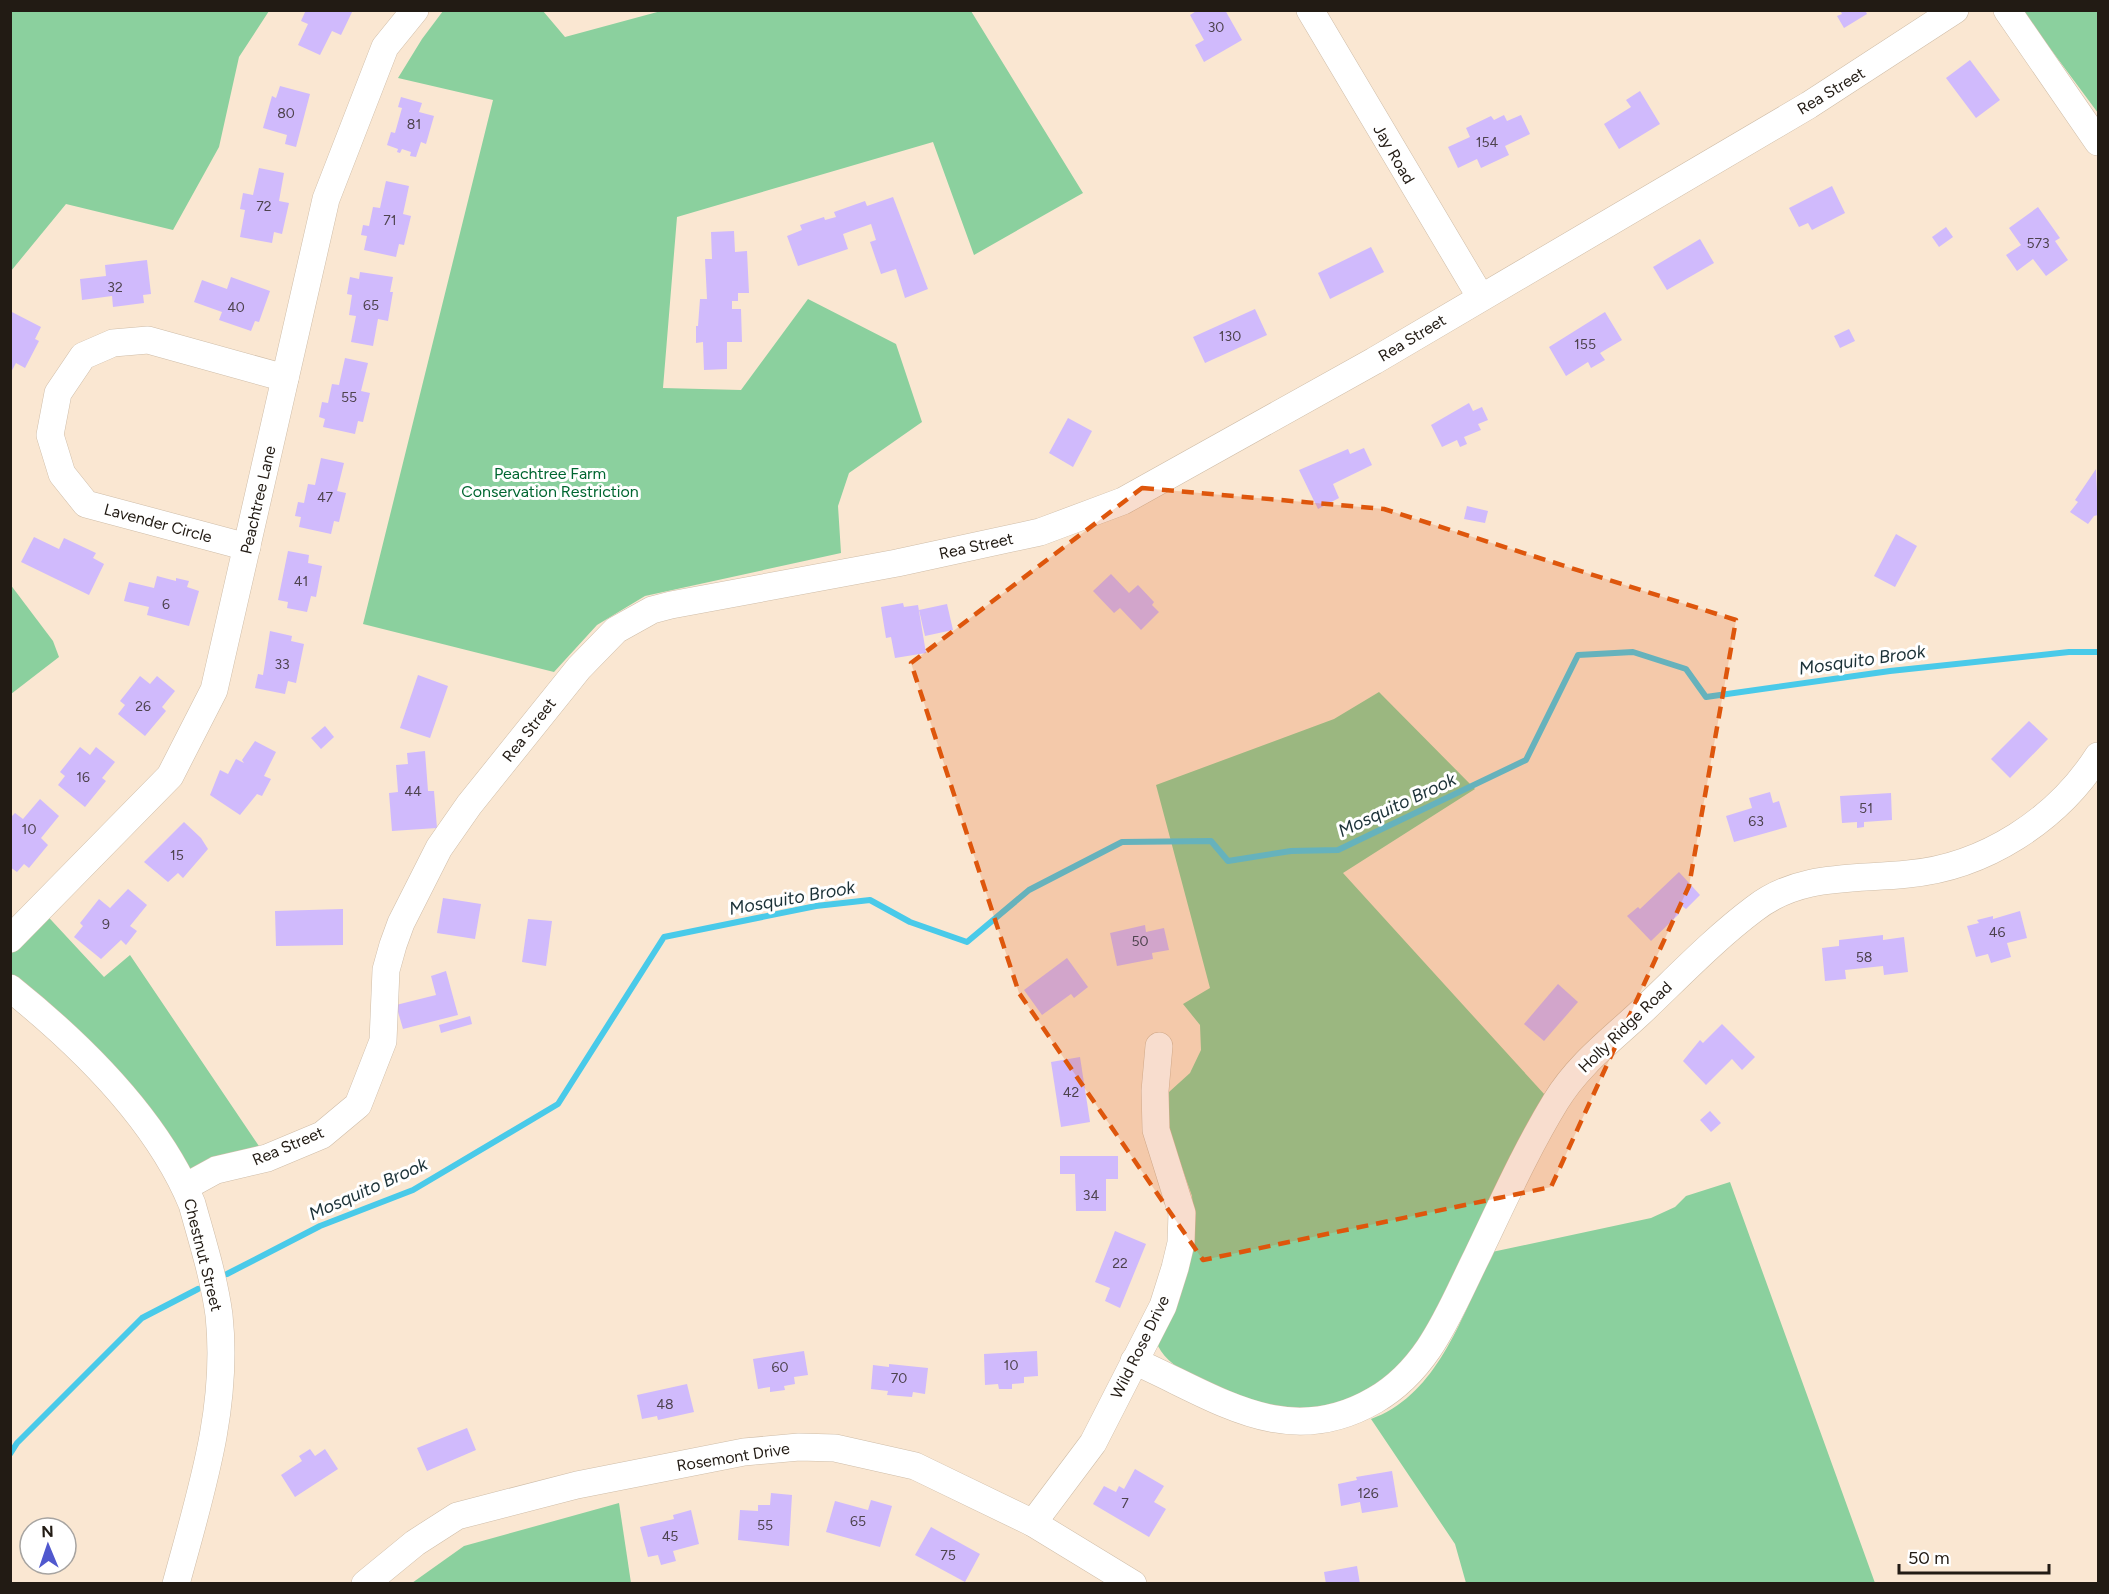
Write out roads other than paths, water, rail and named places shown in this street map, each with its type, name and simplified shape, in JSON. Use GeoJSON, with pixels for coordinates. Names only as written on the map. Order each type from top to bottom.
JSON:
{"type":"FeatureCollection","features":[{"type":"Feature","properties":{"kind":"street","name":"Peachtree Lane"},"geometry":{"type":"LineString","coordinates":[[10,939],[170,776],[214,690],[326,199],[385,47],[415,10]]}},
{"type":"Feature","properties":{"kind":"street","name":"Jay Road"},"geometry":{"type":"LineString","coordinates":[[1310,10],[1480,297]]}},
{"type":"Feature","properties":{"kind":"street","name":"Rea Street"},"geometry":{"type":"LineString","coordinates":[[185,1187],[216,1170],[267,1158],[322,1135],[358,1105],[383,1041],[386,970],[393,945],[401,923],[439,848],[558,693],[616,630],[652,610],[671,605],[1040,532],[1123,501],[1374,361],[1809,105],[1955,10]]}},
{"type":"Feature","properties":{"kind":"street"},"geometry":{"type":"LineString","coordinates":[[2007,10],[2098,142]]}},
{"type":"Feature","properties":{"kind":"street","name":"Lavender Circle"},"geometry":{"type":"LineString","coordinates":[[247,547],[87,504],[62,474],[50,435],[57,393],[83,356],[113,343],[148,340],[285,378]]}},
{"type":"Feature","properties":{"kind":"street","name":"Holly Ridge Road"},"geometry":{"type":"LineString","coordinates":[[1134,1361],[1261,1419],[1295,1422],[1323,1421],[1350,1413],[1377,1399],[1407,1375],[1426,1354],[1443,1329],[1493,1222],[1558,1098],[1583,1064],[1696,959],[1753,909],[1773,896],[1801,884],[1821,879],[1930,872],[1985,853],[2016,837],[2051,812],[2098,756]]}},
{"type":"Feature","properties":{"kind":"street","name":"Chestnut Street"},"geometry":{"type":"LineString","coordinates":[[10,988],[89,1056],[147,1128],[185,1187],[212,1280],[222,1357],[217,1423],[176,1584]]}},
{"type":"Feature","properties":{"kind":"street","name":"Wild Rose Drive"},"geometry":{"type":"LineString","coordinates":[[1034,1523],[1093,1443],[1163,1306],[1181,1243],[1182,1213],[1156,1130],[1155,1091],[1159,1046]]}},
{"type":"Feature","properties":{"kind":"street","name":"Rosemont Drive"},"geometry":{"type":"LineString","coordinates":[[365,1584],[408,1548],[457,1516],[577,1485],[774,1448],[835,1448],[915,1466],[1034,1523],[1133,1584]]}},
{"type":"Feature","properties":{"kind":"waterway","name":"Mosquito Brook"},"geometry":{"type":"LineString","coordinates":[[227,1274],[320,1226],[413,1190],[558,1104],[664,937],[816,906],[870,900],[910,922],[967,942],[1029,890],[1122,842],[1211,841],[1228,861],[1291,851],[1338,850],[1526,760],[1578,655],[1633,652],[1686,669],[1706,697],[1890,671],[2069,652],[2098,652]]}},
{"type":"Feature","properties":{"kind":"waterway","name":"Mosquito Brook"},"geometry":{"type":"LineString","coordinates":[[10,1454],[17,1443],[142,1318],[198,1289]]}},
{"type":"Feature","properties":{"kind":"park label","name":"Peachtree Farm Conservation Restriction"},"geometry":{"type":"Point","coordinates":[550,482]}}]}
